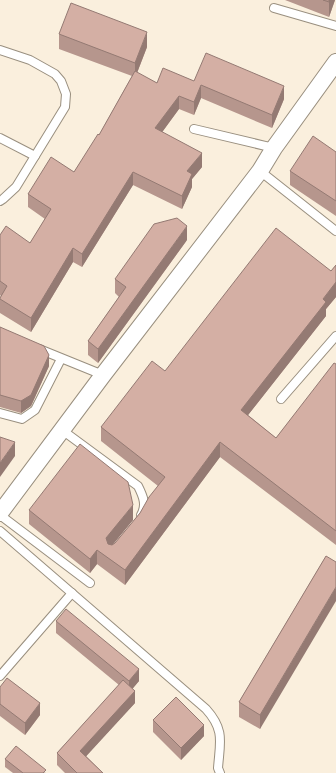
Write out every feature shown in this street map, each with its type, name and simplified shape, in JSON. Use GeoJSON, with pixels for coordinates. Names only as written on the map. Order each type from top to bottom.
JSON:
{"type":"FeatureCollection","features":[{"type":"Feature","properties":{"kind":"street"},"geometry":{"type":"LineString","coordinates":[[0,514],[103,375],[260,171],[274,148],[336,62]]}},
{"type":"Feature","properties":{"kind":"lane"},"geometry":{"type":"LineString","coordinates":[[274,8],[336,26]]}},
{"type":"Feature","properties":{"kind":"lane"},"geometry":{"type":"LineString","coordinates":[[0,50],[30,60],[55,74],[61,81],[66,94],[65,106],[16,187],[4,199],[0,200]]}},
{"type":"Feature","properties":{"kind":"lane"},"geometry":{"type":"LineString","coordinates":[[194,128],[274,148]]}},
{"type":"Feature","properties":{"kind":"lane"},"geometry":{"type":"LineString","coordinates":[[0,138],[35,156]]}},
{"type":"Feature","properties":{"kind":"lane"},"geometry":{"type":"LineString","coordinates":[[260,171],[336,231]]}},
{"type":"Feature","properties":{"kind":"lane"},"geometry":{"type":"LineString","coordinates":[[281,399],[336,336]]}},
{"type":"Feature","properties":{"kind":"lane"},"geometry":{"type":"LineString","coordinates":[[34,347],[103,375]]}},
{"type":"Feature","properties":{"kind":"lane"},"geometry":{"type":"LineString","coordinates":[[0,413],[22,419],[35,410],[61,359]]}},
{"type":"Feature","properties":{"kind":"lane"},"geometry":{"type":"LineString","coordinates":[[62,430],[138,486],[143,496],[145,508],[138,522]]}},
{"type":"Feature","properties":{"kind":"lane"},"geometry":{"type":"LineString","coordinates":[[0,514],[90,583]]}},
{"type":"Feature","properties":{"kind":"lane"},"geometry":{"type":"LineString","coordinates":[[0,531],[206,708],[214,717],[220,736],[217,771]]}},
{"type":"Feature","properties":{"kind":"lane"},"geometry":{"type":"LineString","coordinates":[[0,676],[72,593]]}},
{"type":"Feature","properties":{"kind":"building"},"geometry":{"type":"Polygon","coordinates":[[[71,3],[147,32],[135,63],[59,34],[71,3]]]}},
{"type":"Feature","properties":{"kind":"building"},"geometry":{"type":"Polygon","coordinates":[[[206,53],[284,86],[272,115],[201,85],[194,102],[179,96],[155,128],[202,153],[187,171],[192,174],[182,196],[133,172],[82,254],[73,248],[31,318],[0,299],[7,286],[0,281],[0,235],[6,226],[30,243],[51,209],[28,194],[51,157],[74,172],[98,134],[99,135],[135,71],[157,83],[163,68],[194,81],[206,53]]]}},
{"type":"Feature","properties":{"kind":"building"},"geometry":{"type":"Polygon","coordinates":[[[313,136],[336,152],[336,201],[290,171],[313,136]]]}},
{"type":"Feature","properties":{"kind":"building"},"geometry":{"type":"Polygon","coordinates":[[[177,218],[187,226],[98,349],[88,341],[126,287],[115,279],[154,224],[177,218]]]}},
{"type":"Feature","properties":{"kind":"building"},"geometry":{"type":"Polygon","coordinates":[[[276,228],[331,271],[336,265],[336,282],[323,299],[326,302],[241,410],[276,438],[334,363],[336,364],[336,531],[220,442],[125,570],[97,550],[90,559],[29,510],[80,444],[128,482],[133,505],[106,538],[108,544],[112,545],[115,543],[140,513],[149,497],[165,477],[101,427],[152,361],[165,371],[276,228]]]}},
{"type":"Feature","properties":{"kind":"building"},"geometry":{"type":"Polygon","coordinates":[[[0,327],[44,346],[49,355],[31,395],[21,401],[0,395],[0,327]]]}},
{"type":"Feature","properties":{"kind":"building"},"geometry":{"type":"Polygon","coordinates":[[[0,437],[15,442],[0,463],[0,437]]]}},
{"type":"Feature","properties":{"kind":"building"},"geometry":{"type":"Polygon","coordinates":[[[326,556],[336,562],[336,587],[260,715],[239,702],[326,556]]]}},
{"type":"Feature","properties":{"kind":"building"},"geometry":{"type":"Polygon","coordinates":[[[66,609],[139,669],[129,681],[56,621],[66,609]]]}},
{"type":"Feature","properties":{"kind":"building"},"geometry":{"type":"Polygon","coordinates":[[[7,678],[40,703],[25,723],[0,704],[0,687],[7,678]]]}},
{"type":"Feature","properties":{"kind":"building"},"geometry":{"type":"Polygon","coordinates":[[[123,680],[135,691],[80,751],[103,773],[77,773],[57,753],[123,680]]]}},
{"type":"Feature","properties":{"kind":"building"},"geometry":{"type":"Polygon","coordinates":[[[176,697],[204,725],[181,748],[153,720],[176,697]]]}},
{"type":"Feature","properties":{"kind":"building"},"geometry":{"type":"Polygon","coordinates":[[[16,746],[46,770],[43,773],[23,773],[5,759],[16,746]]]}}]}
